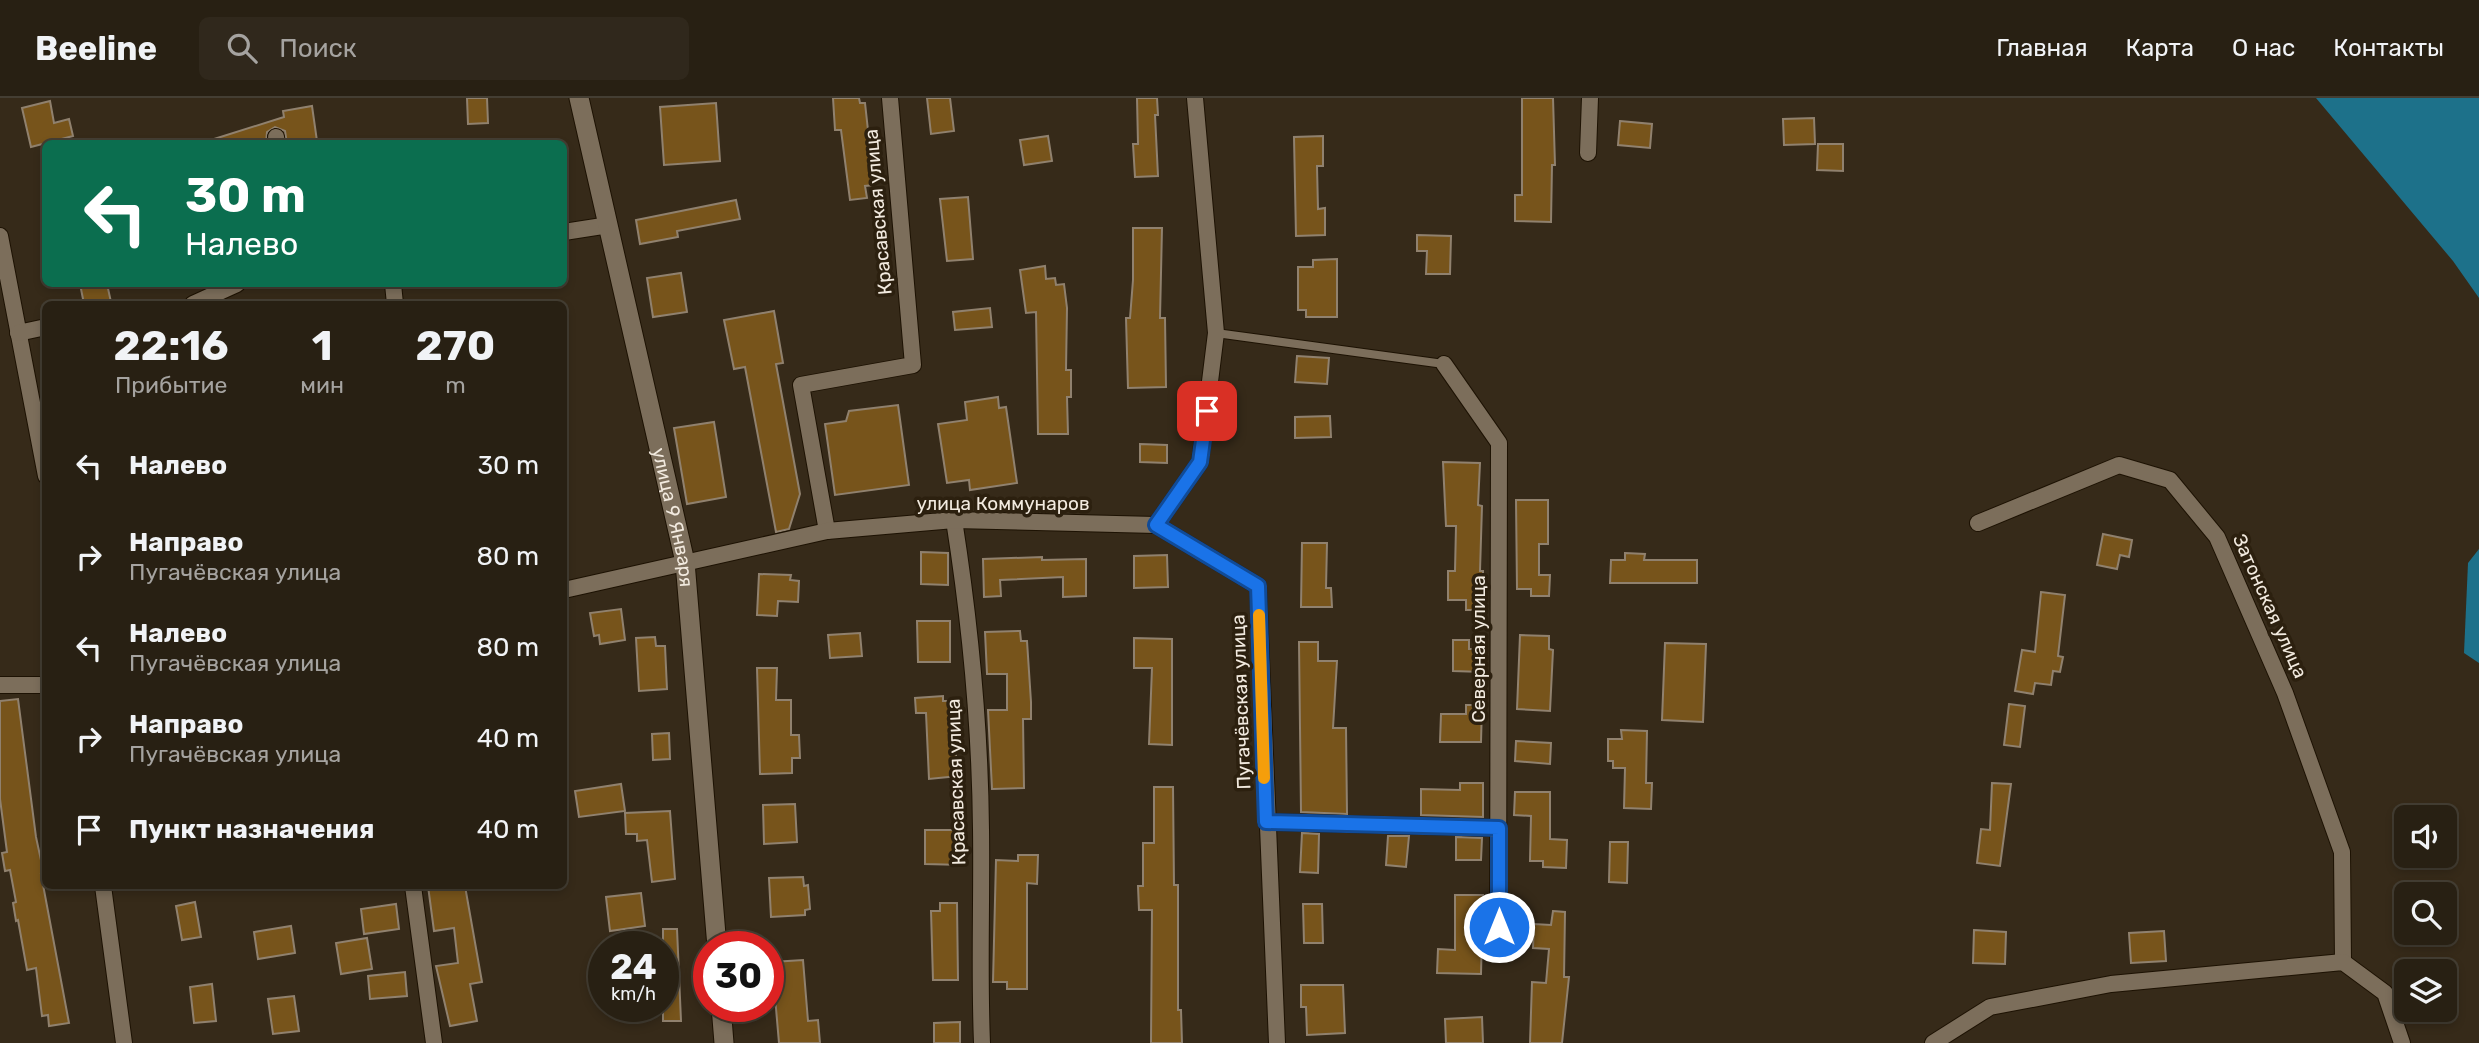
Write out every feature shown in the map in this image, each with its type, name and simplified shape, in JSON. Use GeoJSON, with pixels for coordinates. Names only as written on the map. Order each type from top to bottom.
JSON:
{"type":"FeatureCollection","features":[{"type":"Feature","properties":{"kind":"street","name":"улица 9 Января"},"geometry":{"type":"LineString","coordinates":[[579,98],[685,562],[716,931]]}},
{"type":"Feature","properties":{"kind":"street","name":"Красавская улица"},"geometry":{"type":"LineString","coordinates":[[827,531],[801,384],[913,365],[890,98]]}},
{"type":"Feature","properties":{"kind":"street"},"geometry":{"type":"LineString","coordinates":[[1156,525],[1200,462],[1216,333],[1195,98]]}},
{"type":"Feature","properties":{"kind":"street"},"geometry":{"type":"LineString","coordinates":[[1588,153],[1590,98]]}},
{"type":"Feature","properties":{"kind":"street"},"geometry":{"type":"LineString","coordinates":[[567,232],[609,225]]}},
{"type":"Feature","properties":{"kind":"street"},"geometry":{"type":"LineString","coordinates":[[0,236],[42,456]]}},
{"type":"Feature","properties":{"kind":"street"},"geometry":{"type":"LineString","coordinates":[[200,301],[231,287]]}},
{"type":"Feature","properties":{"kind":"street"},"geometry":{"type":"LineString","coordinates":[[18,333],[42,328]]}},
{"type":"Feature","properties":{"kind":"street","name":"Северная улица"},"geometry":{"type":"LineString","coordinates":[[1444,364],[1499,443],[1499,951]]}},
{"type":"Feature","properties":{"kind":"street","name":"Затонская улица"},"geometry":{"type":"LineString","coordinates":[[1978,523],[2119,465],[2170,480],[2217,537],[2285,693],[2342,852],[2343,962]]}},
{"type":"Feature","properties":{"kind":"street","name":"Красавская улица"},"geometry":{"type":"LineString","coordinates":[[954,520],[971,626],[981,815],[979,954],[982,1043]]}},
{"type":"Feature","properties":{"kind":"street","name":"улица Коммунаров"},"geometry":{"type":"LineString","coordinates":[[567,589],[827,531],[954,520],[1156,525]]}},
{"type":"Feature","properties":{"kind":"street","name":"Пугачёвская улица"},"geometry":{"type":"LineString","coordinates":[[1156,525],[1258,586],[1277,1043]]}},
{"type":"Feature","properties":{"kind":"street"},"geometry":{"type":"LineString","coordinates":[[0,685],[42,685]]}},
{"type":"Feature","properties":{"kind":"street"},"geometry":{"type":"LineString","coordinates":[[1266,822],[1499,828]]}},
{"type":"Feature","properties":{"kind":"street"},"geometry":{"type":"LineString","coordinates":[[103,889],[124,1043]]}},
{"type":"Feature","properties":{"kind":"street"},"geometry":{"type":"LineString","coordinates":[[413,889],[434,1043]]}},
{"type":"Feature","properties":{"kind":"street"},"geometry":{"type":"LineString","coordinates":[[1933,1043],[1990,1007],[2110,984],[2343,962],[2385,993],[2402,1043]]}},
{"type":"Feature","properties":{"kind":"street"},"geometry":{"type":"LineString","coordinates":[[722,1022],[724,1043]]}},
{"type":"Feature","properties":{"kind":"lane"},"geometry":{"type":"LineString","coordinates":[[1216,333],[1444,364]]}},
{"type":"Feature","properties":{"kind":"water"},"geometry":{"type":"Polygon","coordinates":[[[2316,98],[2479,98],[2479,298],[2453,261],[2316,98]]]}},
{"type":"Feature","properties":{"kind":"water"},"geometry":{"type":"Polygon","coordinates":[[[2479,549],[2479,663],[2464,653],[2468,563],[2479,549]]]}},
{"type":"Feature","properties":{"kind":"building"},"geometry":{"type":"Polygon","coordinates":[[[467,98],[487,98],[488,123],[468,124],[467,98]]]}},
{"type":"Feature","properties":{"kind":"building"},"geometry":{"type":"Polygon","coordinates":[[[833,98],[859,98],[860,103],[865,103],[874,185],[865,186],[867,198],[850,200],[841,130],[835,130],[833,98]]]}},
{"type":"Feature","properties":{"kind":"building"},"geometry":{"type":"Polygon","coordinates":[[[927,98],[950,98],[954,131],[931,134],[927,98]]]}},
{"type":"Feature","properties":{"kind":"building"},"geometry":{"type":"Polygon","coordinates":[[[1137,98],[1157,98],[1158,115],[1155,115],[1158,176],[1135,177],[1133,144],[1138,144],[1137,98]]]}},
{"type":"Feature","properties":{"kind":"building"},"geometry":{"type":"Polygon","coordinates":[[[1522,98],[1553,98],[1555,165],[1552,165],[1551,222],[1515,221],[1515,195],[1522,195],[1522,98]]]}},
{"type":"Feature","properties":{"kind":"building"},"geometry":{"type":"Polygon","coordinates":[[[50,101],[54,123],[69,119],[73,136],[42,140],[42,144],[31,147],[22,108],[50,101]]]}},
{"type":"Feature","properties":{"kind":"building"},"geometry":{"type":"Polygon","coordinates":[[[716,103],[720,161],[664,165],[660,107],[716,103]]]}},
{"type":"Feature","properties":{"kind":"building"},"geometry":{"type":"Polygon","coordinates":[[[312,106],[317,140],[286,140],[285,131],[275,127],[267,132],[266,140],[211,140],[284,117],[283,111],[312,106]]]}},
{"type":"Feature","properties":{"kind":"building"},"geometry":{"type":"Polygon","coordinates":[[[1814,118],[1815,144],[1784,145],[1783,119],[1814,118]]]}},
{"type":"Feature","properties":{"kind":"building"},"geometry":{"type":"Polygon","coordinates":[[[1620,121],[1652,124],[1650,148],[1618,145],[1620,121]]]}},
{"type":"Feature","properties":{"kind":"building"},"geometry":{"type":"Polygon","coordinates":[[[1048,136],[1052,161],[1024,165],[1020,140],[1048,136]]]}},
{"type":"Feature","properties":{"kind":"building"},"geometry":{"type":"Polygon","coordinates":[[[1323,136],[1323,166],[1317,166],[1318,209],[1325,208],[1325,235],[1296,236],[1294,137],[1323,136]]]}},
{"type":"Feature","properties":{"kind":"building"},"geometry":{"type":"Polygon","coordinates":[[[1818,144],[1843,144],[1843,171],[1817,170],[1818,144]]]}},
{"type":"Feature","properties":{"kind":"building"},"geometry":{"type":"Polygon","coordinates":[[[968,197],[973,259],[947,261],[940,199],[968,197]]]}},
{"type":"Feature","properties":{"kind":"building"},"geometry":{"type":"Polygon","coordinates":[[[736,200],[740,219],[677,231],[678,237],[640,244],[636,220],[736,200]]]}},
{"type":"Feature","properties":{"kind":"building"},"geometry":{"type":"Polygon","coordinates":[[[1133,228],[1162,228],[1160,318],[1165,318],[1166,387],[1128,388],[1126,318],[1130,318],[1133,280],[1133,228]]]}},
{"type":"Feature","properties":{"kind":"building"},"geometry":{"type":"Polygon","coordinates":[[[1417,235],[1451,236],[1450,274],[1426,274],[1427,251],[1417,251],[1417,235]]]}},
{"type":"Feature","properties":{"kind":"building"},"geometry":{"type":"Polygon","coordinates":[[[1337,259],[1337,317],[1306,317],[1306,310],[1298,310],[1298,267],[1313,267],[1313,260],[1337,259]]]}},
{"type":"Feature","properties":{"kind":"building"},"geometry":{"type":"Polygon","coordinates":[[[1045,266],[1046,279],[1055,278],[1056,285],[1064,284],[1067,308],[1066,370],[1071,370],[1071,397],[1067,397],[1068,434],[1038,434],[1036,312],[1026,313],[1020,270],[1045,266]]]}},
{"type":"Feature","properties":{"kind":"building"},"geometry":{"type":"Polygon","coordinates":[[[681,273],[687,312],[653,317],[647,278],[681,273]]]}},
{"type":"Feature","properties":{"kind":"building"},"geometry":{"type":"Polygon","coordinates":[[[81,287],[108,287],[111,301],[83,301],[81,287]]]}},
{"type":"Feature","properties":{"kind":"building"},"geometry":{"type":"Polygon","coordinates":[[[990,308],[992,327],[955,330],[953,312],[990,308]]]}},
{"type":"Feature","properties":{"kind":"building"},"geometry":{"type":"Polygon","coordinates":[[[774,311],[783,363],[776,364],[800,494],[789,529],[776,532],[745,367],[734,369],[724,320],[774,311]]]}},
{"type":"Feature","properties":{"kind":"building"},"geometry":{"type":"Polygon","coordinates":[[[1297,356],[1329,358],[1327,384],[1295,382],[1297,356]]]}},
{"type":"Feature","properties":{"kind":"building"},"geometry":{"type":"Polygon","coordinates":[[[998,397],[999,408],[1006,407],[1017,483],[970,490],[969,480],[947,483],[938,424],[967,420],[965,402],[998,397]]]}},
{"type":"Feature","properties":{"kind":"building"},"geometry":{"type":"Polygon","coordinates":[[[898,405],[909,485],[835,495],[825,424],[846,421],[849,411],[898,405]]]}},
{"type":"Feature","properties":{"kind":"building"},"geometry":{"type":"Polygon","coordinates":[[[1330,416],[1331,437],[1295,438],[1295,417],[1330,416]]]}},
{"type":"Feature","properties":{"kind":"building"},"geometry":{"type":"Polygon","coordinates":[[[714,422],[726,497],[687,504],[674,428],[714,422]]]}},
{"type":"Feature","properties":{"kind":"building"},"geometry":{"type":"Polygon","coordinates":[[[1140,444],[1167,445],[1167,463],[1140,462],[1140,444]]]}},
{"type":"Feature","properties":{"kind":"building"},"geometry":{"type":"Polygon","coordinates":[[[1443,462],[1480,463],[1478,505],[1482,506],[1480,571],[1483,571],[1483,610],[1466,610],[1466,600],[1448,600],[1448,571],[1455,571],[1456,526],[1446,526],[1443,462]]]}},
{"type":"Feature","properties":{"kind":"building"},"geometry":{"type":"Polygon","coordinates":[[[1516,500],[1548,500],[1548,544],[1539,544],[1539,575],[1550,575],[1549,596],[1531,596],[1531,589],[1517,589],[1516,500]]]}},
{"type":"Feature","properties":{"kind":"building"},"geometry":{"type":"Polygon","coordinates":[[[2103,534],[2132,540],[2129,557],[2120,555],[2117,569],[2097,565],[2103,534]]]}},
{"type":"Feature","properties":{"kind":"building"},"geometry":{"type":"Polygon","coordinates":[[[1302,543],[1327,543],[1326,588],[1331,588],[1332,607],[1301,607],[1302,543]]]}},
{"type":"Feature","properties":{"kind":"building"},"geometry":{"type":"Polygon","coordinates":[[[921,552],[948,553],[948,585],[921,584],[921,552]]]}},
{"type":"Feature","properties":{"kind":"building"},"geometry":{"type":"Polygon","coordinates":[[[1625,553],[1645,554],[1644,560],[1697,560],[1697,583],[1610,583],[1611,560],[1625,560],[1625,553]]]}},
{"type":"Feature","properties":{"kind":"building"},"geometry":{"type":"Polygon","coordinates":[[[1167,555],[1168,587],[1134,588],[1134,556],[1167,555]]]}},
{"type":"Feature","properties":{"kind":"building"},"geometry":{"type":"Polygon","coordinates":[[[1042,557],[1042,560],[1086,559],[1086,596],[1063,597],[1063,577],[1000,580],[1001,596],[984,597],[983,559],[1042,557]]]}},
{"type":"Feature","properties":{"kind":"building"},"geometry":{"type":"Polygon","coordinates":[[[759,574],[791,575],[790,580],[799,581],[798,602],[778,601],[777,616],[757,615],[759,574]]]}},
{"type":"Feature","properties":{"kind":"building"},"geometry":{"type":"Polygon","coordinates":[[[2041,592],[2065,595],[2058,656],[2063,657],[2060,672],[2053,671],[2051,685],[2035,683],[2033,694],[2015,691],[2022,650],[2035,652],[2041,592]]]}},
{"type":"Feature","properties":{"kind":"building"},"geometry":{"type":"Polygon","coordinates":[[[621,609],[625,640],[600,644],[599,635],[594,636],[590,613],[621,609]]]}},
{"type":"Feature","properties":{"kind":"building"},"geometry":{"type":"Polygon","coordinates":[[[917,621],[950,621],[950,662],[918,662],[917,621]]]}},
{"type":"Feature","properties":{"kind":"building"},"geometry":{"type":"Polygon","coordinates":[[[1020,631],[1021,641],[1027,641],[1031,702],[1031,719],[1023,719],[1024,788],[992,789],[988,710],[1007,710],[1007,674],[987,674],[985,632],[1020,631]]]}},
{"type":"Feature","properties":{"kind":"building"},"geometry":{"type":"Polygon","coordinates":[[[860,633],[862,656],[830,658],[828,635],[860,633]]]}},
{"type":"Feature","properties":{"kind":"building"},"geometry":{"type":"Polygon","coordinates":[[[1520,635],[1549,636],[1549,649],[1553,650],[1550,711],[1517,709],[1520,635]]]}},
{"type":"Feature","properties":{"kind":"building"},"geometry":{"type":"Polygon","coordinates":[[[655,637],[656,646],[665,646],[667,689],[639,691],[636,638],[655,637]]]}},
{"type":"Feature","properties":{"kind":"building"},"geometry":{"type":"Polygon","coordinates":[[[1134,638],[1172,639],[1172,745],[1149,744],[1152,668],[1134,668],[1134,638]]]}},
{"type":"Feature","properties":{"kind":"building"},"geometry":{"type":"Polygon","coordinates":[[[1453,640],[1469,640],[1469,649],[1484,649],[1483,672],[1453,671],[1453,640]]]}},
{"type":"Feature","properties":{"kind":"building"},"geometry":{"type":"Polygon","coordinates":[[[1299,642],[1318,642],[1318,661],[1337,661],[1333,728],[1346,728],[1347,814],[1301,812],[1299,642]]]}},
{"type":"Feature","properties":{"kind":"building"},"geometry":{"type":"Polygon","coordinates":[[[1665,643],[1706,644],[1703,722],[1662,720],[1665,643]]]}},
{"type":"Feature","properties":{"kind":"building"},"geometry":{"type":"Polygon","coordinates":[[[757,668],[777,668],[776,700],[791,700],[791,735],[799,735],[800,758],[792,758],[792,773],[760,774],[757,668]]]}},
{"type":"Feature","properties":{"kind":"building"},"geometry":{"type":"Polygon","coordinates":[[[943,696],[943,701],[955,701],[956,723],[953,724],[958,776],[929,779],[926,713],[916,713],[915,698],[943,696]]]}},
{"type":"Feature","properties":{"kind":"building"},"geometry":{"type":"Polygon","coordinates":[[[18,699],[42,865],[42,889],[69,1023],[49,1026],[48,1015],[42,1016],[36,968],[27,970],[18,920],[16,921],[13,903],[16,902],[10,870],[5,871],[2,853],[7,852],[0,799],[0,701],[18,699]]]}},
{"type":"Feature","properties":{"kind":"building"},"geometry":{"type":"Polygon","coordinates":[[[2009,704],[2025,706],[2020,747],[2004,745],[2009,704]]]}},
{"type":"Feature","properties":{"kind":"building"},"geometry":{"type":"Polygon","coordinates":[[[1466,705],[1482,705],[1481,742],[1440,742],[1441,714],[1466,714],[1466,705]]]}},
{"type":"Feature","properties":{"kind":"building"},"geometry":{"type":"Polygon","coordinates":[[[1621,730],[1647,731],[1646,783],[1652,783],[1651,809],[1624,808],[1625,768],[1613,768],[1613,761],[1608,761],[1608,739],[1622,739],[1621,730]]]}},
{"type":"Feature","properties":{"kind":"building"},"geometry":{"type":"Polygon","coordinates":[[[669,733],[670,759],[653,760],[652,734],[669,733]]]}},
{"type":"Feature","properties":{"kind":"building"},"geometry":{"type":"Polygon","coordinates":[[[1516,741],[1551,743],[1550,764],[1515,761],[1516,741]]]}},
{"type":"Feature","properties":{"kind":"building"},"geometry":{"type":"Polygon","coordinates":[[[1460,783],[1483,783],[1483,817],[1421,815],[1421,789],[1460,790],[1460,783]]]}},
{"type":"Feature","properties":{"kind":"building"},"geometry":{"type":"Polygon","coordinates":[[[1992,783],[2011,784],[2000,866],[1977,863],[1981,829],[1990,830],[1992,783]]]}},
{"type":"Feature","properties":{"kind":"building"},"geometry":{"type":"Polygon","coordinates":[[[621,784],[625,811],[579,817],[575,791],[621,784]]]}},
{"type":"Feature","properties":{"kind":"building"},"geometry":{"type":"Polygon","coordinates":[[[1154,787],[1173,787],[1174,885],[1178,885],[1178,1010],[1181,1010],[1182,1043],[1151,1043],[1152,910],[1139,910],[1138,886],[1143,886],[1143,843],[1154,843],[1154,787]]]}},
{"type":"Feature","properties":{"kind":"building"},"geometry":{"type":"Polygon","coordinates":[[[1515,792],[1550,792],[1550,839],[1567,840],[1566,868],[1543,867],[1543,861],[1530,861],[1531,816],[1514,815],[1515,792]]]}},
{"type":"Feature","properties":{"kind":"building"},"geometry":{"type":"Polygon","coordinates":[[[795,804],[797,842],[764,844],[763,805],[795,804]]]}},
{"type":"Feature","properties":{"kind":"building"},"geometry":{"type":"Polygon","coordinates":[[[670,811],[675,879],[652,882],[647,840],[637,841],[637,834],[626,834],[625,813],[670,811]]]}},
{"type":"Feature","properties":{"kind":"building"},"geometry":{"type":"Polygon","coordinates":[[[925,830],[963,830],[963,865],[925,864],[925,830]]]}},
{"type":"Feature","properties":{"kind":"building"},"geometry":{"type":"Polygon","coordinates":[[[1302,833],[1319,834],[1318,873],[1300,872],[1302,833]]]}},
{"type":"Feature","properties":{"kind":"building"},"geometry":{"type":"Polygon","coordinates":[[[1388,836],[1409,836],[1406,867],[1386,865],[1388,836]]]}},
{"type":"Feature","properties":{"kind":"building"},"geometry":{"type":"Polygon","coordinates":[[[1456,837],[1482,838],[1481,860],[1456,860],[1456,837]]]}},
{"type":"Feature","properties":{"kind":"building"},"geometry":{"type":"Polygon","coordinates":[[[1610,842],[1628,842],[1627,883],[1609,882],[1610,842]]]}},
{"type":"Feature","properties":{"kind":"building"},"geometry":{"type":"Polygon","coordinates":[[[1018,855],[1038,855],[1037,884],[1027,883],[1027,989],[1007,989],[1007,982],[993,982],[996,860],[1018,861],[1018,855]]]}},
{"type":"Feature","properties":{"kind":"building"},"geometry":{"type":"Polygon","coordinates":[[[803,877],[804,886],[808,885],[810,909],[805,910],[805,915],[771,917],[769,878],[803,877]]]}},
{"type":"Feature","properties":{"kind":"building"},"geometry":{"type":"Polygon","coordinates":[[[428,889],[466,889],[482,982],[470,984],[477,1021],[450,1026],[436,966],[458,963],[454,928],[434,931],[428,889]]]}},
{"type":"Feature","properties":{"kind":"building"},"geometry":{"type":"Polygon","coordinates":[[[641,893],[645,926],[610,931],[606,897],[641,893]]]}},
{"type":"Feature","properties":{"kind":"building"},"geometry":{"type":"Polygon","coordinates":[[[1455,895],[1483,895],[1481,974],[1437,973],[1438,949],[1455,950],[1455,895]]]}},
{"type":"Feature","properties":{"kind":"building"},"geometry":{"type":"Polygon","coordinates":[[[195,902],[201,937],[182,940],[176,906],[195,902]]]}},
{"type":"Feature","properties":{"kind":"building"},"geometry":{"type":"Polygon","coordinates":[[[940,903],[957,903],[958,980],[933,980],[931,911],[940,911],[940,903]]]}},
{"type":"Feature","properties":{"kind":"building"},"geometry":{"type":"Polygon","coordinates":[[[396,904],[399,929],[364,934],[361,909],[396,904]]]}},
{"type":"Feature","properties":{"kind":"building"},"geometry":{"type":"Polygon","coordinates":[[[1303,904],[1322,904],[1323,943],[1304,943],[1303,904]]]}},
{"type":"Feature","properties":{"kind":"building"},"geometry":{"type":"Polygon","coordinates":[[[1553,911],[1565,912],[1564,977],[1569,977],[1562,1043],[1530,1043],[1532,982],[1546,983],[1549,949],[1533,948],[1534,924],[1551,925],[1553,911]]]}},
{"type":"Feature","properties":{"kind":"building"},"geometry":{"type":"Polygon","coordinates":[[[291,926],[295,953],[258,959],[254,932],[291,926]]]}},
{"type":"Feature","properties":{"kind":"building"},"geometry":{"type":"Polygon","coordinates":[[[1974,930],[2006,932],[2005,964],[1973,963],[1974,930]]]}},
{"type":"Feature","properties":{"kind":"building"},"geometry":{"type":"Polygon","coordinates":[[[2164,931],[2166,961],[2131,963],[2129,933],[2164,931]]]}},
{"type":"Feature","properties":{"kind":"building"},"geometry":{"type":"Polygon","coordinates":[[[367,938],[372,969],[341,974],[336,943],[367,938]]]}},
{"type":"Feature","properties":{"kind":"building"},"geometry":{"type":"Polygon","coordinates":[[[803,960],[808,1021],[818,1020],[820,1043],[779,1043],[777,1022],[784,1022],[784,961],[803,960]]]}},
{"type":"Feature","properties":{"kind":"building"},"geometry":{"type":"Polygon","coordinates":[[[405,972],[407,996],[370,999],[368,976],[405,972]]]}},
{"type":"Feature","properties":{"kind":"building"},"geometry":{"type":"Polygon","coordinates":[[[679,975],[681,1021],[679,1021],[679,975]]]}},
{"type":"Feature","properties":{"kind":"building"},"geometry":{"type":"Polygon","coordinates":[[[212,984],[216,1021],[194,1023],[190,987],[212,984]]]}},
{"type":"Feature","properties":{"kind":"building"},"geometry":{"type":"Polygon","coordinates":[[[1301,985],[1343,985],[1345,1033],[1307,1035],[1306,1007],[1301,1007],[1301,985]]]}},
{"type":"Feature","properties":{"kind":"building"},"geometry":{"type":"Polygon","coordinates":[[[294,996],[299,1031],[273,1034],[268,999],[294,996]]]}},
{"type":"Feature","properties":{"kind":"building"},"geometry":{"type":"Polygon","coordinates":[[[1482,1017],[1483,1043],[1446,1043],[1445,1019],[1482,1017]]]}},
{"type":"Feature","properties":{"kind":"building"},"geometry":{"type":"Polygon","coordinates":[[[960,1022],[960,1043],[934,1043],[934,1023],[960,1022]]]}},
{"type":"Feature","properties":{"kind":"slow traffic"},"geometry":{"type":"LineString","coordinates":[[1259,615],[1264,778]]}},
{"type":"Feature","properties":{"kind":"route"},"geometry":{"type":"LineString","coordinates":[[1207,411],[1200,462],[1156,525],[1258,586],[1266,822],[1499,828],[1499,927]]}}]}
